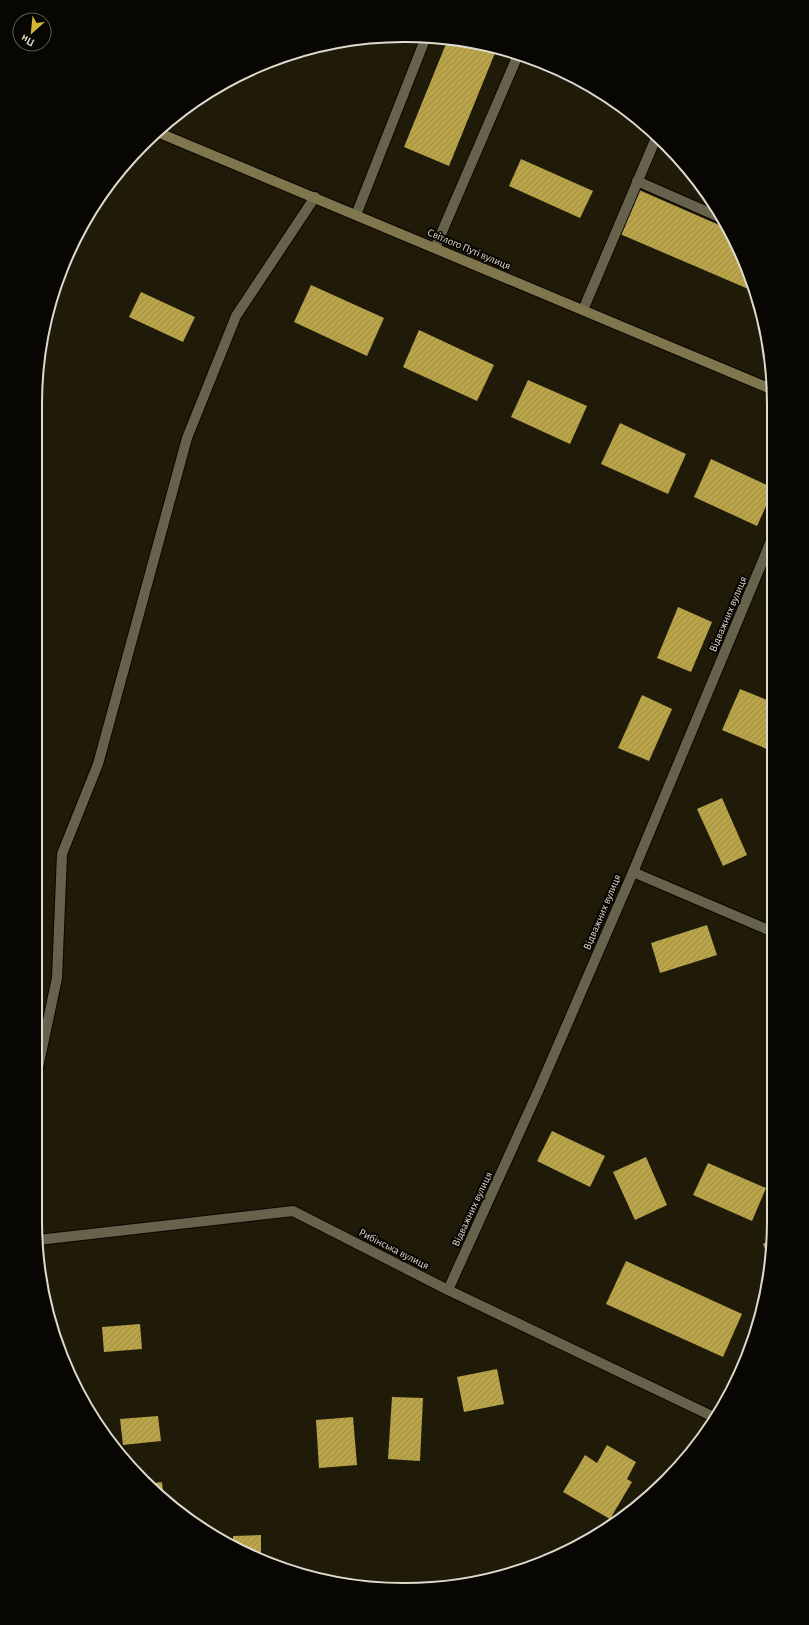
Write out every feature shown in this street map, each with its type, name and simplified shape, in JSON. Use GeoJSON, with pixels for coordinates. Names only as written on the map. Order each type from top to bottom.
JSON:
{"type":"FeatureCollection","features":[{"type":"Feature","properties":{"kind":"main road","name":"Світлого Путі вулиця"},"geometry":{"type":"LineString","coordinates":[[163,134],[766,387]]}},
{"type":"Feature","properties":{"kind":"street"},"geometry":{"type":"LineString","coordinates":[[356,215],[424,43]]}},
{"type":"Feature","properties":{"kind":"street"},"geometry":{"type":"LineString","coordinates":[[435,248],[516,59]]}},
{"type":"Feature","properties":{"kind":"street"},"geometry":{"type":"LineString","coordinates":[[583,310],[654,142]]}},
{"type":"Feature","properties":{"kind":"street"},"geometry":{"type":"LineString","coordinates":[[637,181],[713,214]]}},
{"type":"Feature","properties":{"kind":"street"},"geometry":{"type":"LineString","coordinates":[[42,1049],[57,978],[62,854],[98,764],[187,438],[236,316],[315,198]]}},
{"type":"Feature","properties":{"kind":"street","name":"Відважних вулиця"},"geometry":{"type":"LineString","coordinates":[[448,1290],[540,1087],[633,872],[767,553]]}},
{"type":"Feature","properties":{"kind":"street"},"geometry":{"type":"LineString","coordinates":[[633,872],[767,929]]}},
{"type":"Feature","properties":{"kind":"street","name":"Рибінська вулиця"},"geometry":{"type":"LineString","coordinates":[[43,1239],[293,1211],[448,1290],[710,1415]]}},
{"type":"Feature","properties":{"kind":"building"},"geometry":{"type":"Polygon","coordinates":[[[446,44],[495,53],[449,166],[404,147],[446,44]]]}},
{"type":"Feature","properties":{"kind":"building"},"geometry":{"type":"Polygon","coordinates":[[[521,159],[593,191],[580,218],[509,186],[521,159]]]}},
{"type":"Feature","properties":{"kind":"building"},"geometry":{"type":"Polygon","coordinates":[[[639,190],[719,225],[730,244],[748,289],[620,234],[639,190]]]}},
{"type":"Feature","properties":{"kind":"building"},"geometry":{"type":"Polygon","coordinates":[[[311,285],[384,318],[367,356],[294,322],[311,285]]]}},
{"type":"Feature","properties":{"kind":"building"},"geometry":{"type":"Polygon","coordinates":[[[141,292],[195,317],[183,342],[129,317],[141,292]]]}},
{"type":"Feature","properties":{"kind":"building"},"geometry":{"type":"Polygon","coordinates":[[[419,330],[494,365],[477,401],[403,367],[419,330]]]}},
{"type":"Feature","properties":{"kind":"building"},"geometry":{"type":"Polygon","coordinates":[[[528,380],[587,406],[570,444],[511,417],[528,380]]]}},
{"type":"Feature","properties":{"kind":"building"},"geometry":{"type":"Polygon","coordinates":[[[620,423],[686,454],[668,494],[601,464],[620,423]]]}},
{"type":"Feature","properties":{"kind":"building"},"geometry":{"type":"Polygon","coordinates":[[[711,459],[767,485],[767,504],[757,526],[694,497],[711,459]]]}},
{"type":"Feature","properties":{"kind":"building"},"geometry":{"type":"Polygon","coordinates":[[[678,607],[712,622],[691,672],[657,658],[678,607]]]}},
{"type":"Feature","properties":{"kind":"building"},"geometry":{"type":"Polygon","coordinates":[[[740,689],[767,700],[767,749],[722,730],[740,689]]]}},
{"type":"Feature","properties":{"kind":"building"},"geometry":{"type":"Polygon","coordinates":[[[642,695],[672,709],[649,761],[618,748],[642,695]]]}},
{"type":"Feature","properties":{"kind":"building"},"geometry":{"type":"Polygon","coordinates":[[[722,798],[747,855],[723,866],[697,809],[722,798]]]}},
{"type":"Feature","properties":{"kind":"building"},"geometry":{"type":"Polygon","coordinates":[[[707,925],[717,955],[660,973],[651,943],[707,925]]]}},
{"type":"Feature","properties":{"kind":"building"},"geometry":{"type":"Polygon","coordinates":[[[552,1131],[605,1156],[590,1187],[537,1161],[552,1131]]]}},
{"type":"Feature","properties":{"kind":"building"},"geometry":{"type":"Polygon","coordinates":[[[646,1157],[667,1205],[635,1220],[613,1172],[646,1157]]]}},
{"type":"Feature","properties":{"kind":"building"},"geometry":{"type":"Polygon","coordinates":[[[708,1163],[766,1188],[752,1221],[693,1195],[708,1163]]]}},
{"type":"Feature","properties":{"kind":"building"},"geometry":{"type":"Polygon","coordinates":[[[766,1243],[765,1250],[763,1244],[766,1243]]]}},
{"type":"Feature","properties":{"kind":"building"},"geometry":{"type":"Polygon","coordinates":[[[626,1261],[742,1314],[723,1357],[606,1304],[626,1261]]]}},
{"type":"Feature","properties":{"kind":"building"},"geometry":{"type":"Polygon","coordinates":[[[140,1324],[142,1349],[104,1352],[102,1327],[140,1324]]]}},
{"type":"Feature","properties":{"kind":"building"},"geometry":{"type":"Polygon","coordinates":[[[497,1369],[504,1404],[464,1412],[457,1377],[497,1369]]]}},
{"type":"Feature","properties":{"kind":"building"},"geometry":{"type":"Polygon","coordinates":[[[392,1397],[423,1398],[420,1461],[388,1459],[392,1397]]]}},
{"type":"Feature","properties":{"kind":"building"},"geometry":{"type":"Polygon","coordinates":[[[158,1416],[161,1441],[123,1445],[120,1419],[158,1416]]]}},
{"type":"Feature","properties":{"kind":"building"},"geometry":{"type":"Polygon","coordinates":[[[353,1417],[357,1465],[319,1468],[316,1420],[353,1417]]]}},
{"type":"Feature","properties":{"kind":"building"},"geometry":{"type":"Polygon","coordinates":[[[607,1445],[636,1462],[627,1479],[632,1482],[610,1519],[563,1492],[585,1455],[597,1463],[607,1445]]]}},
{"type":"Feature","properties":{"kind":"building"},"geometry":{"type":"Polygon","coordinates":[[[162,1482],[163,1491],[154,1483],[162,1482]]]}},
{"type":"Feature","properties":{"kind":"building"},"geometry":{"type":"Polygon","coordinates":[[[261,1535],[261,1553],[233,1540],[233,1536],[261,1535]]]}}]}
